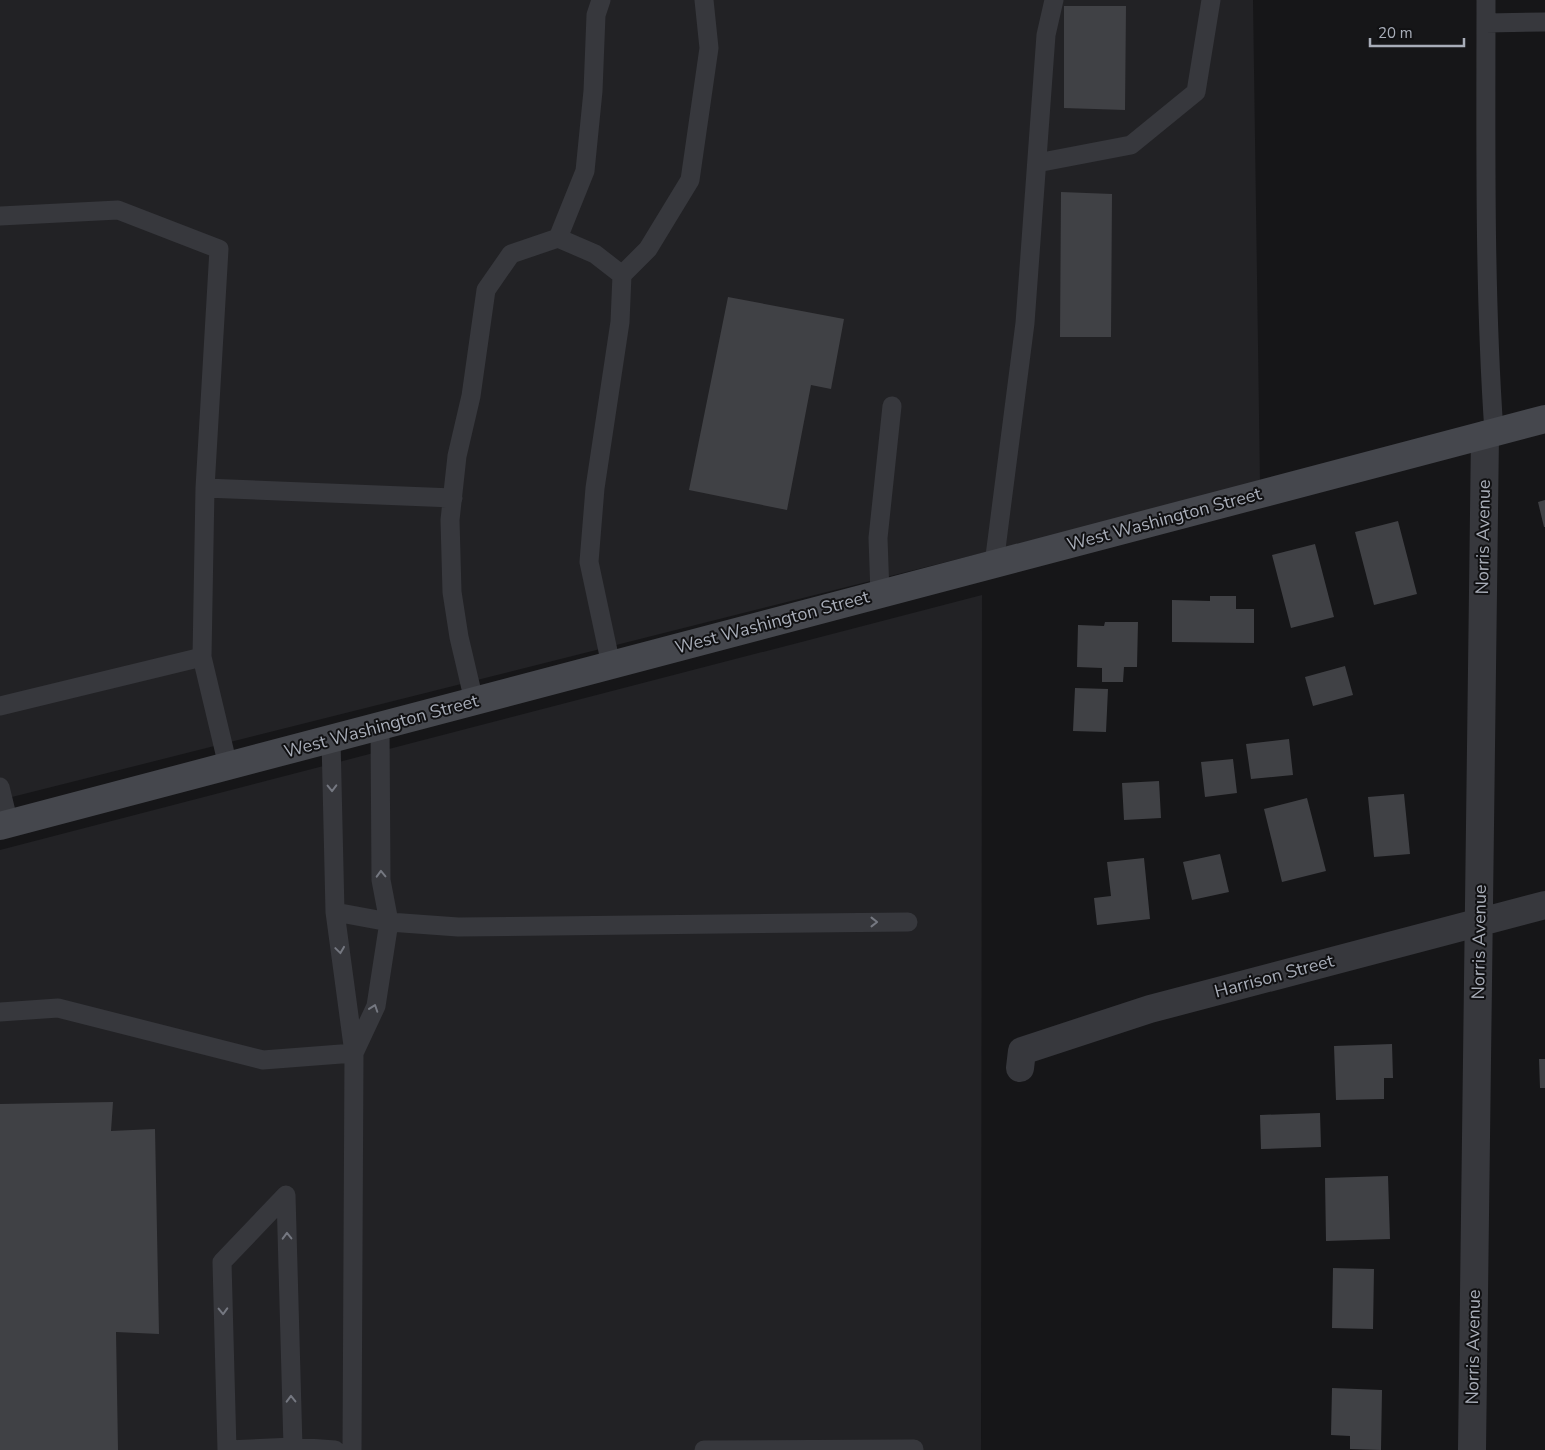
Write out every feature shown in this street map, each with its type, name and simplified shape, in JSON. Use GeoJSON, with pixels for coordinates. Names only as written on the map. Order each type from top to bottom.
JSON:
{"type":"FeatureCollection","features":[{"type":"Feature","properties":{"kind":"main road","name":"West Washington Street"},"geometry":{"type":"LineString","coordinates":[[4,825],[1545,419]]}},
{"type":"Feature","properties":{"kind":"street","name":"Norris Avenue"},"geometry":{"type":"LineString","coordinates":[[1472,1450],[1479,922],[1490,433]]}},
{"type":"Feature","properties":{"kind":"street","name":"Harrison Street"},"geometry":{"type":"LineString","coordinates":[[1020,1068],[1022,1051],[1150,1008],[1545,905]]}},
{"type":"Feature","properties":{"kind":"lane"},"geometry":{"type":"LineString","coordinates":[[558,238],[585,170],[593,91],[596,15],[601,0]]}},
{"type":"Feature","properties":{"kind":"lane"},"geometry":{"type":"LineString","coordinates":[[611,665],[589,562],[595,488],[620,322],[622,275],[648,249],[690,180],[709,48],[704,0]]}},
{"type":"Feature","properties":{"kind":"lane"},"geometry":{"type":"LineString","coordinates":[[994,564],[1025,323],[1046,35],[1054,0]]}},
{"type":"Feature","properties":{"kind":"lane"},"geometry":{"type":"LineString","coordinates":[[1037,163],[1132,145],[1196,92],[1210,0]]}},
{"type":"Feature","properties":{"kind":"lane"},"geometry":{"type":"LineString","coordinates":[[1486,0],[1486,203],[1490,433]]}},
{"type":"Feature","properties":{"kind":"lane"},"geometry":{"type":"LineString","coordinates":[[1486,23],[1545,22]]}},
{"type":"Feature","properties":{"kind":"lane"},"geometry":{"type":"LineString","coordinates":[[0,216],[118,210],[219,249],[205,488],[202,657],[228,766]]}},
{"type":"Feature","properties":{"kind":"lane"},"geometry":{"type":"LineString","coordinates":[[474,700],[459,637],[452,592],[450,520],[457,456],[471,396],[486,290],[511,254],[558,238],[595,254],[622,275]]}},
{"type":"Feature","properties":{"kind":"lane"},"geometry":{"type":"LineString","coordinates":[[880,594],[878,538],[892,406]]}},
{"type":"Feature","properties":{"kind":"lane"},"geometry":{"type":"LineString","coordinates":[[205,488],[453,498]]}},
{"type":"Feature","properties":{"kind":"lane"},"geometry":{"type":"LineString","coordinates":[[0,706],[202,657]]}},
{"type":"Feature","properties":{"kind":"lane"},"geometry":{"type":"LineString","coordinates":[[354,1053],[376,1006],[389,922],[381,880],[380,726]]}},
{"type":"Feature","properties":{"kind":"lane"},"geometry":{"type":"LineString","coordinates":[[331,739],[335,912],[354,1053],[352,1450]]}},
{"type":"Feature","properties":{"kind":"lane"},"geometry":{"type":"LineString","coordinates":[[0,787],[4,825]]}},
{"type":"Feature","properties":{"kind":"lane"},"geometry":{"type":"LineString","coordinates":[[335,912],[389,922],[458,927],[908,922]]}},
{"type":"Feature","properties":{"kind":"lane"},"geometry":{"type":"LineString","coordinates":[[0,1012],[58,1008],[263,1060],[354,1053]]}},
{"type":"Feature","properties":{"kind":"lane"},"geometry":{"type":"LineString","coordinates":[[292,1448],[286,1195],[222,1262],[228,1450],[292,1448],[335,1450]]}},
{"type":"Feature","properties":{"kind":"lane"},"geometry":{"type":"LineString","coordinates":[[704,1450],[914,1449]]}},
{"type":"Feature","properties":{"kind":"shaded area"},"geometry":{"type":"Polygon","coordinates":[[[0,0],[1253,0],[1260,483],[0,800],[0,0]]]}},
{"type":"Feature","properties":{"kind":"shaded area"},"geometry":{"type":"Polygon","coordinates":[[[982,595],[981,1450],[0,1450],[0,850],[982,595]]]}},
{"type":"Feature","properties":{"kind":"building"},"geometry":{"type":"Polygon","coordinates":[[[1064,6],[1126,6],[1125,110],[1064,108],[1064,6]]]}},
{"type":"Feature","properties":{"kind":"building"},"geometry":{"type":"Polygon","coordinates":[[[1061,192],[1112,194],[1111,337],[1060,337],[1061,192]]]}},
{"type":"Feature","properties":{"kind":"building"},"geometry":{"type":"Polygon","coordinates":[[[728,297],[844,319],[831,389],[811,385],[787,510],[689,490],[728,297]]]}},
{"type":"Feature","properties":{"kind":"building"},"geometry":{"type":"Polygon","coordinates":[[[1545,500],[1545,527],[1544,527],[1538,502],[1545,500]]]}},
{"type":"Feature","properties":{"kind":"building"},"geometry":{"type":"Polygon","coordinates":[[[1398,521],[1417,594],[1374,605],[1355,532],[1398,521]]]}},
{"type":"Feature","properties":{"kind":"building"},"geometry":{"type":"Polygon","coordinates":[[[1315,544],[1334,617],[1291,628],[1272,555],[1315,544]]]}},
{"type":"Feature","properties":{"kind":"building"},"geometry":{"type":"Polygon","coordinates":[[[1210,596],[1236,596],[1236,609],[1254,609],[1254,643],[1172,642],[1172,600],[1210,601],[1210,596]]]}},
{"type":"Feature","properties":{"kind":"building"},"geometry":{"type":"Polygon","coordinates":[[[1105,622],[1138,622],[1137,667],[1124,667],[1123,682],[1102,682],[1102,668],[1077,667],[1078,625],[1104,626],[1105,622]]]}},
{"type":"Feature","properties":{"kind":"building"},"geometry":{"type":"Polygon","coordinates":[[[1345,666],[1353,695],[1313,706],[1305,677],[1345,666]]]}},
{"type":"Feature","properties":{"kind":"building"},"geometry":{"type":"Polygon","coordinates":[[[1075,688],[1108,689],[1106,732],[1073,731],[1075,688]]]}},
{"type":"Feature","properties":{"kind":"building"},"geometry":{"type":"Polygon","coordinates":[[[1289,739],[1293,775],[1251,779],[1246,744],[1289,739]]]}},
{"type":"Feature","properties":{"kind":"building"},"geometry":{"type":"Polygon","coordinates":[[[1233,759],[1237,793],[1205,797],[1201,762],[1233,759]]]}},
{"type":"Feature","properties":{"kind":"building"},"geometry":{"type":"Polygon","coordinates":[[[1159,781],[1161,818],[1124,820],[1122,783],[1159,781]]]}},
{"type":"Feature","properties":{"kind":"building"},"geometry":{"type":"Polygon","coordinates":[[[1404,794],[1410,854],[1374,857],[1368,797],[1404,794]]]}},
{"type":"Feature","properties":{"kind":"building"},"geometry":{"type":"Polygon","coordinates":[[[1307,798],[1326,871],[1282,882],[1264,809],[1307,798]]]}},
{"type":"Feature","properties":{"kind":"building"},"geometry":{"type":"Polygon","coordinates":[[[1220,854],[1229,892],[1192,900],[1183,862],[1220,854]]]}},
{"type":"Feature","properties":{"kind":"building"},"geometry":{"type":"Polygon","coordinates":[[[1144,858],[1150,919],[1097,925],[1094,898],[1111,896],[1107,862],[1144,858]]]}},
{"type":"Feature","properties":{"kind":"building"},"geometry":{"type":"Polygon","coordinates":[[[1392,1044],[1393,1078],[1384,1078],[1384,1099],[1336,1100],[1334,1046],[1392,1044]]]}},
{"type":"Feature","properties":{"kind":"building"},"geometry":{"type":"Polygon","coordinates":[[[1539,1059],[1545,1059],[1545,1088],[1540,1088],[1539,1059]]]}},
{"type":"Feature","properties":{"kind":"building"},"geometry":{"type":"Polygon","coordinates":[[[113,1102],[111,1131],[155,1129],[159,1334],[116,1332],[118,1450],[0,1450],[0,1104],[113,1102]]]}},
{"type":"Feature","properties":{"kind":"building"},"geometry":{"type":"Polygon","coordinates":[[[1320,1113],[1321,1147],[1261,1149],[1260,1115],[1320,1113]]]}},
{"type":"Feature","properties":{"kind":"building"},"geometry":{"type":"Polygon","coordinates":[[[1388,1176],[1390,1239],[1326,1241],[1325,1178],[1388,1176]]]}},
{"type":"Feature","properties":{"kind":"building"},"geometry":{"type":"Polygon","coordinates":[[[1333,1268],[1374,1269],[1373,1329],[1332,1328],[1333,1268]]]}},
{"type":"Feature","properties":{"kind":"building"},"geometry":{"type":"Polygon","coordinates":[[[1332,1388],[1382,1390],[1381,1450],[1350,1449],[1350,1436],[1331,1435],[1332,1388]]]}}]}
